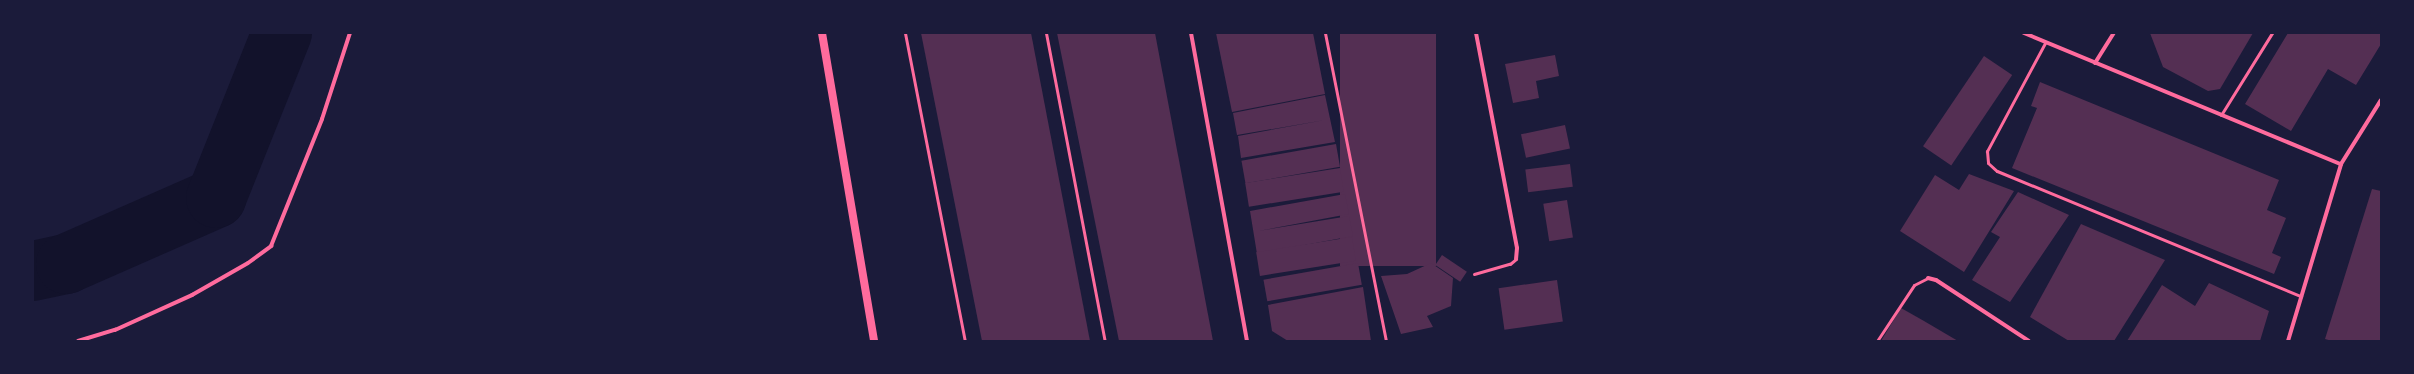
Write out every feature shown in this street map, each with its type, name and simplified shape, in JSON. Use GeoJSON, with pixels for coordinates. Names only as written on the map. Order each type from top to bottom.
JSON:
{"type":"FeatureCollection","features":[{"type":"Feature","properties":{"kind":"main road"},"geometry":{"type":"LineString","coordinates":[[822,33],[874,341]]}},
{"type":"Feature","properties":{"kind":"street"},"geometry":{"type":"LineString","coordinates":[[78,341],[115,330],[192,295],[248,263],[271,246],[322,119],[350,33]]}},
{"type":"Feature","properties":{"kind":"street"},"geometry":{"type":"LineString","coordinates":[[1191,33],[1247,341]]}},
{"type":"Feature","properties":{"kind":"street"},"geometry":{"type":"LineString","coordinates":[[1476,33],[1517,248],[1516,259]]}},
{"type":"Feature","properties":{"kind":"street"},"geometry":{"type":"LineString","coordinates":[[2024,33],[2341,164]]}},
{"type":"Feature","properties":{"kind":"street"},"geometry":{"type":"LineString","coordinates":[[2095,63],[2114,33]]}},
{"type":"Feature","properties":{"kind":"street"},"geometry":{"type":"LineString","coordinates":[[2289,341],[2341,164],[2381,100]]}},
{"type":"Feature","properties":{"kind":"street"},"geometry":{"type":"LineString","coordinates":[[1928,278],[1936,280],[2029,341]]}},
{"type":"Feature","properties":{"kind":"lane"},"geometry":{"type":"LineString","coordinates":[[905,33],[965,341]]}},
{"type":"Feature","properties":{"kind":"lane"},"geometry":{"type":"LineString","coordinates":[[1046,33],[1105,341]]}},
{"type":"Feature","properties":{"kind":"lane"},"geometry":{"type":"LineString","coordinates":[[1325,33],[1386,341]]}},
{"type":"Feature","properties":{"kind":"lane"},"geometry":{"type":"LineString","coordinates":[[2221,115],[2272,33]]}},
{"type":"Feature","properties":{"kind":"lane"},"geometry":{"type":"LineString","coordinates":[[2046,43],[1987,151],[1988,163],[1997,171],[2301,296]]}},
{"type":"Feature","properties":{"kind":"lane"},"geometry":{"type":"LineString","coordinates":[[1474,274],[1510,264],[1516,259]]}},
{"type":"Feature","properties":{"kind":"lane"},"geometry":{"type":"LineString","coordinates":[[1877,341],[1914,285],[1928,278]]}},
{"type":"Feature","properties":{"kind":"building"},"geometry":{"type":"Polygon","coordinates":[[[921,33],[1031,33],[1090,341],[982,341],[921,33]]]}},
{"type":"Feature","properties":{"kind":"building"},"geometry":{"type":"Polygon","coordinates":[[[1057,33],[1155,33],[1213,341],[1119,341],[1057,33]]]}},
{"type":"Feature","properties":{"kind":"building"},"geometry":{"type":"Polygon","coordinates":[[[1216,33],[1313,33],[1325,94],[1232,112],[1216,33]]]}},
{"type":"Feature","properties":{"kind":"building"},"geometry":{"type":"Polygon","coordinates":[[[1340,33],[1436,33],[1436,266],[1340,266],[1340,33]]]}},
{"type":"Feature","properties":{"kind":"building"},"geometry":{"type":"Polygon","coordinates":[[[2150,33],[2253,33],[2220,89],[2208,91],[2163,67],[2150,33]]]}},
{"type":"Feature","properties":{"kind":"building"},"geometry":{"type":"Polygon","coordinates":[[[2288,33],[2381,33],[2381,44],[2356,85],[2328,69],[2291,131],[2245,104],[2288,33]]]}},
{"type":"Feature","properties":{"kind":"building"},"geometry":{"type":"Polygon","coordinates":[[[1555,55],[1559,76],[1536,81],[1539,98],[1513,103],[1505,64],[1555,55]]]}},
{"type":"Feature","properties":{"kind":"building"},"geometry":{"type":"Polygon","coordinates":[[[1984,56],[2012,75],[1951,165],[1923,146],[1984,56]]]}},
{"type":"Feature","properties":{"kind":"building"},"geometry":{"type":"Polygon","coordinates":[[[2040,82],[2279,180],[2267,210],[2286,218],[2272,253],[2281,257],[2274,274],[2012,168],[2037,108],[2031,106],[2040,82]]]}},
{"type":"Feature","properties":{"kind":"building"},"geometry":{"type":"Polygon","coordinates":[[[1325,95],[1335,142],[1241,158],[1238,136],[1325,120],[1237,135],[1233,113],[1325,95]]]}},
{"type":"Feature","properties":{"kind":"building"},"geometry":{"type":"Polygon","coordinates":[[[1565,125],[1570,148],[1526,158],[1521,134],[1565,125]]]}},
{"type":"Feature","properties":{"kind":"building"},"geometry":{"type":"Polygon","coordinates":[[[1336,144],[1340,167],[1245,183],[1241,161],[1336,144]]]}},
{"type":"Feature","properties":{"kind":"building"},"geometry":{"type":"Polygon","coordinates":[[[1570,164],[1573,187],[1528,192],[1525,169],[1570,164]]]}},
{"type":"Feature","properties":{"kind":"building"},"geometry":{"type":"Polygon","coordinates":[[[1340,168],[1344,192],[1249,207],[1245,183],[1340,168]]]}},
{"type":"Feature","properties":{"kind":"building"},"geometry":{"type":"Polygon","coordinates":[[[1969,174],[2014,191],[1964,272],[1900,231],[1935,175],[1959,190],[1969,174]]]}},
{"type":"Feature","properties":{"kind":"building"},"geometry":{"type":"Polygon","coordinates":[[[2372,189],[2381,191],[2381,341],[2332,341],[2325,339],[2372,189]]]}},
{"type":"Feature","properties":{"kind":"building"},"geometry":{"type":"Polygon","coordinates":[[[2018,192],[2069,215],[2010,302],[1972,280],[2000,237],[1991,232],[2018,192]]]}},
{"type":"Feature","properties":{"kind":"building"},"geometry":{"type":"Polygon","coordinates":[[[1345,194],[1349,214],[1258,231],[1349,216],[1353,236],[1257,254],[1250,211],[1345,194]]]}},
{"type":"Feature","properties":{"kind":"building"},"geometry":{"type":"Polygon","coordinates":[[[1567,200],[1573,238],[1549,241],[1543,204],[1567,200]]]}},
{"type":"Feature","properties":{"kind":"building"},"geometry":{"type":"Polygon","coordinates":[[[2081,224],[2165,260],[2114,341],[2069,341],[2030,317],[2081,224]]]}},
{"type":"Feature","properties":{"kind":"building"},"geometry":{"type":"Polygon","coordinates":[[[1352,237],[1356,261],[1260,276],[1256,252],[1352,237]]]}},
{"type":"Feature","properties":{"kind":"building"},"geometry":{"type":"Polygon","coordinates":[[[1442,255],[1467,272],[1460,282],[1435,265],[1442,255]]]}},
{"type":"Feature","properties":{"kind":"building"},"geometry":{"type":"Polygon","coordinates":[[[1358,263],[1362,285],[1267,301],[1263,280],[1358,263]]]}},
{"type":"Feature","properties":{"kind":"building"},"geometry":{"type":"Polygon","coordinates":[[[1431,263],[1453,278],[1451,306],[1427,316],[1433,327],[1401,334],[1381,276],[1407,274],[1431,263]]]}},
{"type":"Feature","properties":{"kind":"building"},"geometry":{"type":"Polygon","coordinates":[[[1557,280],[1563,322],[1504,330],[1499,288],[1557,280]]]}},
{"type":"Feature","properties":{"kind":"building"},"geometry":{"type":"Polygon","coordinates":[[[2209,283],[2269,311],[2260,341],[2127,341],[2162,285],[2195,306],[2209,283]]]}},
{"type":"Feature","properties":{"kind":"building"},"geometry":{"type":"Polygon","coordinates":[[[1363,287],[1371,341],[1288,341],[1272,331],[1268,305],[1363,287]]]}},
{"type":"Feature","properties":{"kind":"building"},"geometry":{"type":"Polygon","coordinates":[[[1901,308],[1924,321],[1958,341],[1881,341],[1901,308]]]}},
{"type":"Feature","properties":{"kind":"waterway"},"geometry":{"type":"LineString","coordinates":[[33,271],[66,264],[216,198],[282,33]]}}]}
